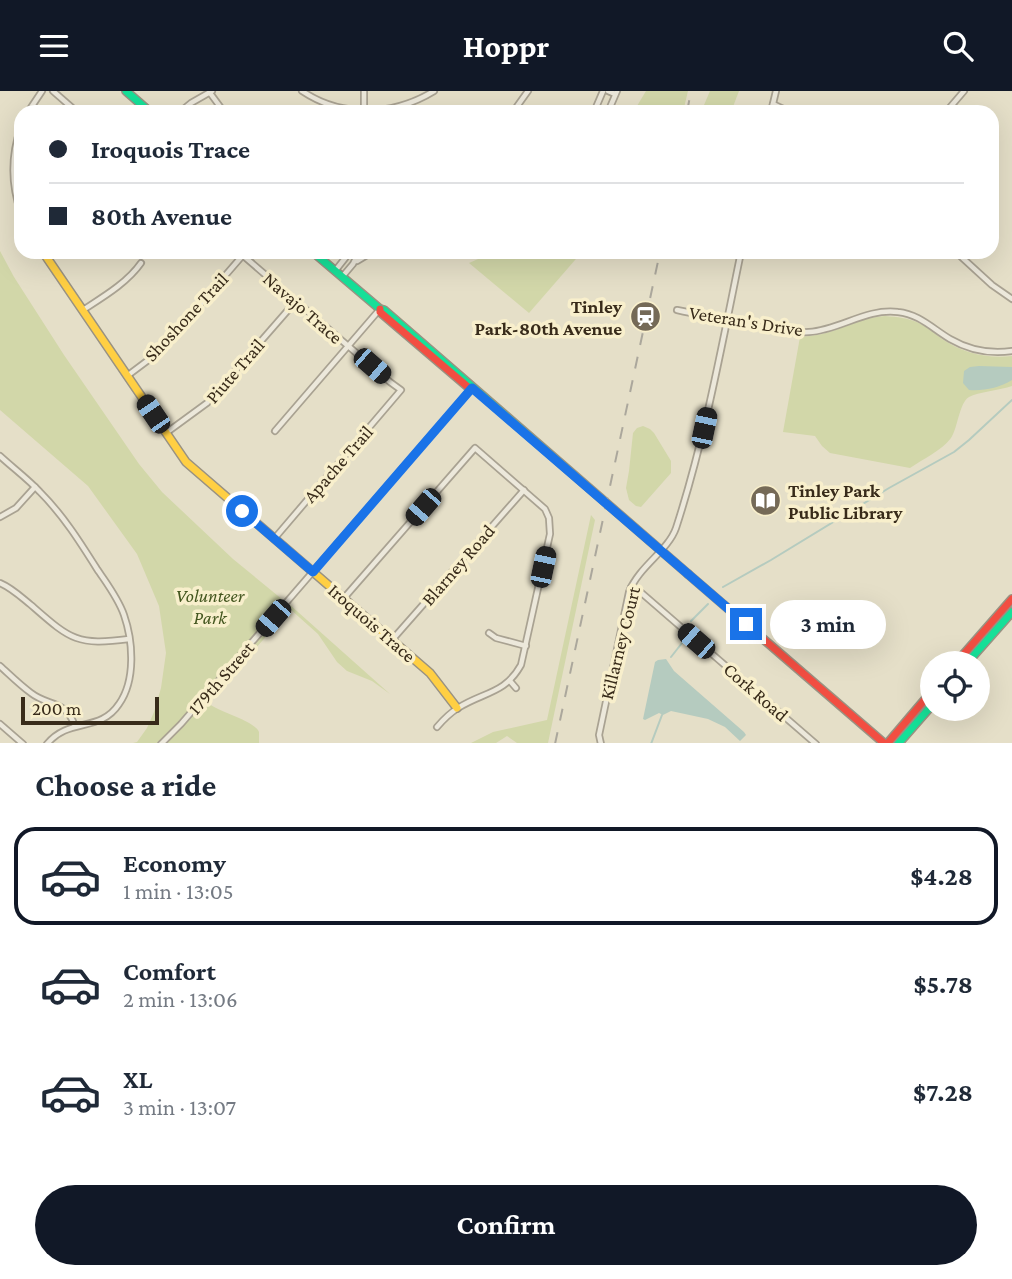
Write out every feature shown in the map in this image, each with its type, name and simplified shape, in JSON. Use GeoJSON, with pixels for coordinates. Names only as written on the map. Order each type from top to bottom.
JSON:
{"type":"FeatureCollection","features":[{"type":"Feature","properties":{"kind":"street"},"geometry":{"type":"LineString","coordinates":[[53,91],[69,105]]}},
{"type":"Feature","properties":{"kind":"street"},"geometry":{"type":"LineString","coordinates":[[126,91],[142,105]]}},
{"type":"Feature","properties":{"kind":"street"},"geometry":{"type":"LineString","coordinates":[[302,91],[330,105]]}},
{"type":"Feature","properties":{"kind":"street"},"geometry":{"type":"LineString","coordinates":[[403,105],[433,91]]}},
{"type":"Feature","properties":{"kind":"street"},"geometry":{"type":"LineString","coordinates":[[597,105],[605,91],[616,92]]}},
{"type":"Feature","properties":{"kind":"street"},"geometry":{"type":"LineString","coordinates":[[773,104],[776,91]]}},
{"type":"Feature","properties":{"kind":"street"},"geometry":{"type":"LineString","coordinates":[[952,105],[964,91]]}},
{"type":"Feature","properties":{"kind":"street"},"geometry":{"type":"LineString","coordinates":[[189,105],[210,92]]}},
{"type":"Feature","properties":{"kind":"street"},"geometry":{"type":"LineString","coordinates":[[599,101],[604,105]]}},
{"type":"Feature","properties":{"kind":"street"},"geometry":{"type":"LineString","coordinates":[[14,162],[14,179]]}},
{"type":"Feature","properties":{"kind":"street","name":"Iroquois Trace"},"geometry":{"type":"LineString","coordinates":[[48,259],[190,466],[429,673],[457,708]]}},
{"type":"Feature","properties":{"kind":"street","name":"Shoshone Trail"},"geometry":{"type":"LineString","coordinates":[[127,376],[159,352],[237,259]]}},
{"type":"Feature","properties":{"kind":"street","name":"Navajo Trace"},"geometry":{"type":"LineString","coordinates":[[247,259],[401,390]]}},
{"type":"Feature","properties":{"kind":"street"},"geometry":{"type":"LineString","coordinates":[[321,259],[384,310],[885,743]]}},
{"type":"Feature","properties":{"kind":"street"},"geometry":{"type":"LineString","coordinates":[[338,274],[346,259]]}},
{"type":"Feature","properties":{"kind":"street"},"geometry":{"type":"LineString","coordinates":[[353,264],[356,259]]}},
{"type":"Feature","properties":{"kind":"street"},"geometry":{"type":"LineString","coordinates":[[338,274],[361,259]]}},
{"type":"Feature","properties":{"kind":"street","name":"Killarney Court"},"geometry":{"type":"LineString","coordinates":[[601,743],[598,735],[631,587],[675,531],[699,447],[740,259]]}},
{"type":"Feature","properties":{"kind":"street"},"geometry":{"type":"LineString","coordinates":[[964,259],[1012,299]]}},
{"type":"Feature","properties":{"kind":"street"},"geometry":{"type":"LineString","coordinates":[[83,310],[126,280],[141,263]]}},
{"type":"Feature","properties":{"kind":"street","name":"Piute Trail"},"geometry":{"type":"LineString","coordinates":[[166,433],[207,403],[296,301]]}},
{"type":"Feature","properties":{"kind":"street"},"geometry":{"type":"LineString","coordinates":[[275,431],[380,309]]}},
{"type":"Feature","properties":{"kind":"street","name":"Veteran's Drive"},"geometry":{"type":"LineString","coordinates":[[677,310],[792,333],[813,332],[857,318],[897,311],[923,320],[963,345],[983,351],[1012,351]]}},
{"type":"Feature","properties":{"kind":"street","name":"179th Street"},"geometry":{"type":"LineString","coordinates":[[162,743],[472,388]]}},
{"type":"Feature","properties":{"kind":"street","name":"Apache Trail"},"geometry":{"type":"LineString","coordinates":[[274,539],[401,390]]}},
{"type":"Feature","properties":{"kind":"street"},"geometry":{"type":"LineString","coordinates":[[344,598],[475,448],[545,509],[551,528],[521,665],[510,681],[457,708],[437,727]]}},
{"type":"Feature","properties":{"kind":"street"},"geometry":{"type":"LineString","coordinates":[[0,456],[64,518],[113,592],[125,619],[129,639],[129,674],[122,700],[107,717],[62,730],[48,743]]}},
{"type":"Feature","properties":{"kind":"street"},"geometry":{"type":"LineString","coordinates":[[0,517],[16,508],[35,487]]}},
{"type":"Feature","properties":{"kind":"street","name":"Blarney Road"},"geometry":{"type":"LineString","coordinates":[[392,640],[524,490]]}},
{"type":"Feature","properties":{"kind":"street"},"geometry":{"type":"LineString","coordinates":[[0,583],[11,588],[71,636],[98,643],[129,639]]}},
{"type":"Feature","properties":{"kind":"street","name":"Cork Road"},"geometry":{"type":"LineString","coordinates":[[631,587],[815,743]]}},
{"type":"Feature","properties":{"kind":"street"},"geometry":{"type":"LineString","coordinates":[[966,651],[1012,599]]}},
{"type":"Feature","properties":{"kind":"street"},"geometry":{"type":"LineString","coordinates":[[978,651],[1012,612]]}},
{"type":"Feature","properties":{"kind":"street"},"geometry":{"type":"LineString","coordinates":[[488,633],[496,638],[526,646]]}},
{"type":"Feature","properties":{"kind":"street"},"geometry":{"type":"LineString","coordinates":[[0,666],[34,695],[58,704],[70,714],[75,726]]}},
{"type":"Feature","properties":{"kind":"street"},"geometry":{"type":"LineString","coordinates":[[510,681],[516,688]]}},
{"type":"Feature","properties":{"kind":"street"},"geometry":{"type":"LineString","coordinates":[[887,743],[920,705]]}},
{"type":"Feature","properties":{"kind":"street"},"geometry":{"type":"LineString","coordinates":[[899,743],[920,718]]}},
{"type":"Feature","properties":{"kind":"street"},"geometry":{"type":"LineString","coordinates":[[0,724],[22,743]]}},
{"type":"Feature","properties":{"kind":"green space"},"geometry":{"type":"Polygon","coordinates":[[[646,91],[688,91],[685,105],[638,105],[646,91]]]}},
{"type":"Feature","properties":{"kind":"green space"},"geometry":{"type":"Polygon","coordinates":[[[710,91],[739,91],[734,105],[704,105],[710,91]]]}},
{"type":"Feature","properties":{"kind":"green space","name":"Volunteer Park"},"geometry":{"type":"Polygon","coordinates":[[[0,251],[64,355],[139,464],[162,492],[233,559],[283,600],[178,724],[157,743],[133,743],[137,742],[147,728],[154,712],[166,653],[159,606],[137,554],[88,486],[0,410],[0,251]]]}},
{"type":"Feature","properties":{"kind":"green space"},"geometry":{"type":"Polygon","coordinates":[[[478,259],[576,259],[529,313],[469,263],[478,259]]]}},
{"type":"Feature","properties":{"kind":"green space"},"geometry":{"type":"Polygon","coordinates":[[[885,316],[919,323],[950,344],[967,351],[993,357],[1012,356],[1012,386],[969,397],[947,443],[910,468],[830,453],[815,436],[783,432],[800,337],[822,334],[863,320],[885,316]]]}},
{"type":"Feature","properties":{"kind":"green space"},"geometry":{"type":"Polygon","coordinates":[[[643,426],[654,433],[671,461],[671,473],[641,507],[629,500],[626,488],[633,433],[643,426]]]}},
{"type":"Feature","properties":{"kind":"green space"},"geometry":{"type":"Polygon","coordinates":[[[591,515],[595,520],[548,743],[517,743],[507,736],[496,743],[471,743],[493,732],[547,720],[591,515]]]}},
{"type":"Feature","properties":{"kind":"green space"},"geometry":{"type":"Polygon","coordinates":[[[289,604],[390,694],[372,681],[347,671],[337,662],[318,634],[290,609],[208,703],[256,728],[259,732],[259,743],[166,743],[182,728],[289,604]]]}},
{"type":"Feature","properties":{"kind":"shaded area"},"geometry":{"type":"Polygon","coordinates":[[[979,366],[1012,367],[1012,380],[991,388],[969,390],[963,383],[964,371],[979,366]]]}},
{"type":"Feature","properties":{"kind":"shaded area"},"geometry":{"type":"Polygon","coordinates":[[[666,659],[674,671],[744,732],[746,735],[740,741],[725,727],[708,719],[671,711],[643,719],[655,662],[666,659]]]}},
{"type":"Feature","properties":{"kind":"waterway"},"geometry":{"type":"LineString","coordinates":[[723,587],[954,452],[1012,400]]}},
{"type":"Feature","properties":{"kind":"waterway"},"geometry":{"type":"LineString","coordinates":[[691,621],[708,604]]}},
{"type":"Feature","properties":{"kind":"waterway"},"geometry":{"type":"LineString","coordinates":[[671,657],[682,643]]}},
{"type":"Feature","properties":{"kind":"waterway"},"geometry":{"type":"LineString","coordinates":[[651,743],[662,715]]}},
{"type":"Feature","properties":{"kind":"railway"},"geometry":{"type":"LineString","coordinates":[[688,105],[691,91]]}},
{"type":"Feature","properties":{"kind":"railway"},"geometry":{"type":"LineString","coordinates":[[555,743],[659,259]]}},
{"type":"Feature","properties":{"kind":"traffic: fast"},"geometry":{"type":"LineString","coordinates":[[126,91],[142,105]]}},
{"type":"Feature","properties":{"kind":"traffic: fast"},"geometry":{"type":"LineString","coordinates":[[321,259],[384,310],[688,574]]}},
{"type":"Feature","properties":{"kind":"traffic: fast"},"geometry":{"type":"LineString","coordinates":[[978,651],[1012,612]]}},
{"type":"Feature","properties":{"kind":"traffic: fast"},"geometry":{"type":"LineString","coordinates":[[899,743],[920,719]]}},
{"type":"Feature","properties":{"kind":"traffic: slow"},"geometry":{"type":"LineString","coordinates":[[48,259],[186,462],[430,673],[457,708]]}},
{"type":"Feature","properties":{"kind":"traffic: jam"},"geometry":{"type":"LineString","coordinates":[[380,309],[380,312],[472,388]]}},
{"type":"Feature","properties":{"kind":"traffic: jam"},"geometry":{"type":"LineString","coordinates":[[688,574],[884,743]]}},
{"type":"Feature","properties":{"kind":"traffic: jam"},"geometry":{"type":"LineString","coordinates":[[966,651],[1012,599]]}},
{"type":"Feature","properties":{"kind":"traffic: jam"},"geometry":{"type":"LineString","coordinates":[[888,743],[920,705]]}},
{"type":"Feature","properties":{"kind":"place","name":"Tinley Park-80th Avenue"},"geometry":{"type":"Point","coordinates":[645,317]}},
{"type":"Feature","properties":{"kind":"place","name":"Tinley Park Public Library"},"geometry":{"type":"Point","coordinates":[765,501]}},
{"type":"Feature","properties":{"kind":"route"},"geometry":{"type":"LineString","coordinates":[[242,511],[313,572],[472,388],[746,624]]}}]}
